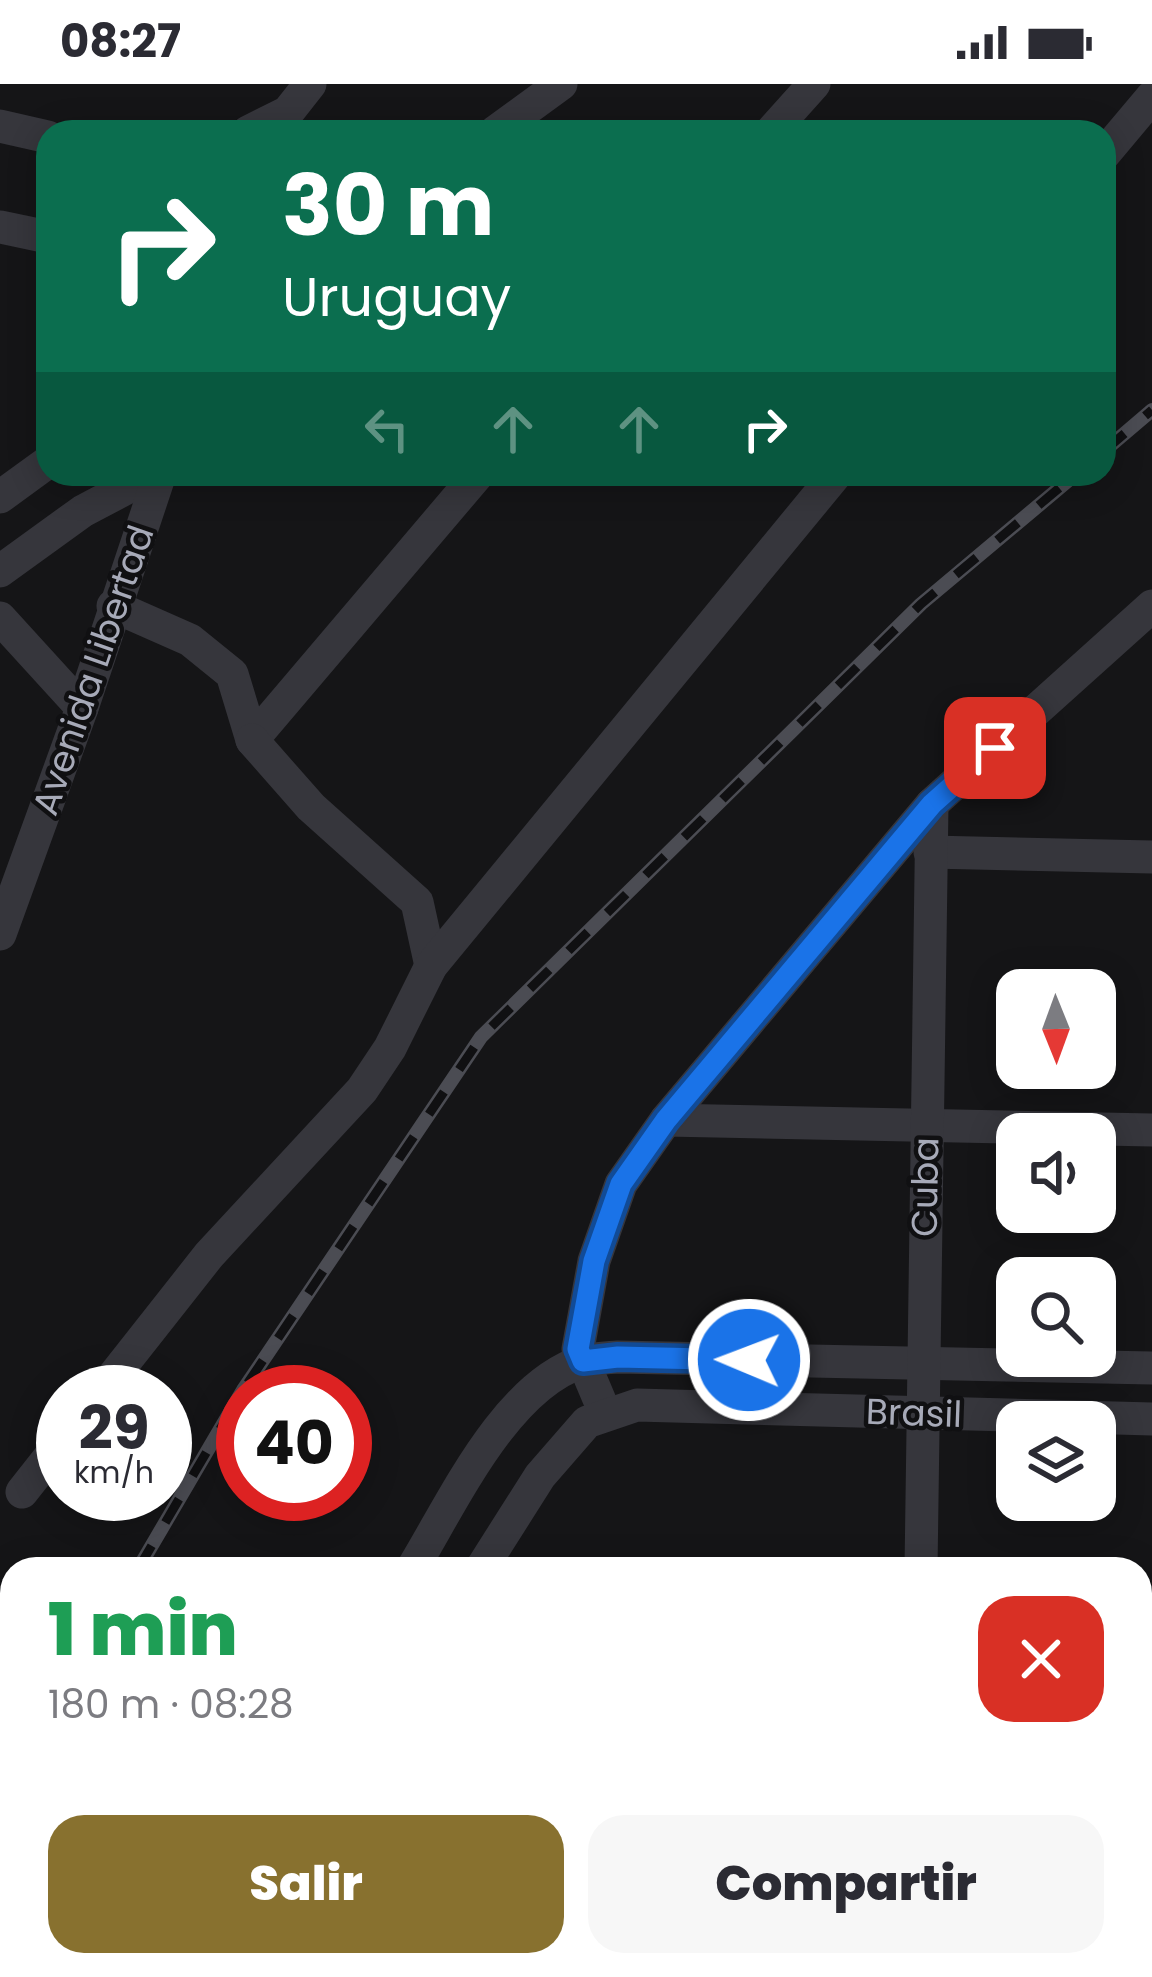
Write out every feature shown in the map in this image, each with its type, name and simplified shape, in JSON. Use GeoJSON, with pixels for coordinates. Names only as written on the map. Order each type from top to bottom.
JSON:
{"type":"FeatureCollection","features":[{"type":"Feature","properties":{"kind":"street"},"geometry":{"type":"LineString","coordinates":[[287,120],[310,84]]}},
{"type":"Feature","properties":{"kind":"street"},"geometry":{"type":"LineString","coordinates":[[512,120],[561,84]]}},
{"type":"Feature","properties":{"kind":"street"},"geometry":{"type":"LineString","coordinates":[[782,120],[814,84]]}},
{"type":"Feature","properties":{"kind":"street"},"geometry":{"type":"LineString","coordinates":[[1116,139],[1152,94],[1140,84]]}},
{"type":"Feature","properties":{"kind":"street"},"geometry":{"type":"LineString","coordinates":[[0,126],[36,134]]}},
{"type":"Feature","properties":{"kind":"street"},"geometry":{"type":"LineString","coordinates":[[0,227],[36,234]]}},
{"type":"Feature","properties":{"kind":"street"},"geometry":{"type":"LineString","coordinates":[[0,497],[36,471]]}},
{"type":"Feature","properties":{"kind":"street"},"geometry":{"type":"LineString","coordinates":[[0,571],[83,511],[133,486]]}},
{"type":"Feature","properties":{"kind":"street","name":"Avenida Libertad"},"geometry":{"type":"LineString","coordinates":[[0,934],[7,898],[82,708],[153,486]]}},
{"type":"Feature","properties":{"kind":"street"},"geometry":{"type":"LineString","coordinates":[[252,740],[468,486]]}},
{"type":"Feature","properties":{"kind":"street"},"geometry":{"type":"LineString","coordinates":[[122,1365],[209,1255],[362,1090],[390,1048],[431,966],[813,486]]}},
{"type":"Feature","properties":{"kind":"street"},"geometry":{"type":"LineString","coordinates":[[113,606],[190,640],[232,674],[252,740],[311,807],[417,902],[431,966]]}},
{"type":"Feature","properties":{"kind":"street"},"geometry":{"type":"LineString","coordinates":[[489,1557],[540,1476],[586,1422],[605,1413],[578,1349],[594,1261],[621,1184],[666,1120],[932,804],[1152,606]]}},
{"type":"Feature","properties":{"kind":"street"},"geometry":{"type":"LineString","coordinates":[[0,618],[82,708]]}},
{"type":"Feature","properties":{"kind":"street","name":"Cuba"},"geometry":{"type":"LineString","coordinates":[[921,1557],[932,804]]}},
{"type":"Feature","properties":{"kind":"street"},"geometry":{"type":"LineString","coordinates":[[931,852],[1152,857]]}},
{"type":"Feature","properties":{"kind":"street"},"geometry":{"type":"LineString","coordinates":[[666,1120],[1152,1130]]}},
{"type":"Feature","properties":{"kind":"street"},"geometry":{"type":"LineString","coordinates":[[419,1557],[495,1435],[536,1388],[583,1361],[618,1357],[1152,1368]]}},
{"type":"Feature","properties":{"kind":"street","name":"Brasil"},"geometry":{"type":"LineString","coordinates":[[605,1413],[638,1405],[1152,1419]]}},
{"type":"Feature","properties":{"kind":"street"},"geometry":{"type":"LineString","coordinates":[[22,1492],[36,1474]]}},
{"type":"Feature","properties":{"kind":"railway"},"geometry":{"type":"LineString","coordinates":[[1116,441],[1152,410]]}},
{"type":"Feature","properties":{"kind":"railway"},"geometry":{"type":"LineString","coordinates":[[145,1557],[243,1390],[481,1037],[921,604],[1062,486]]}},
{"type":"Feature","properties":{"kind":"route"},"geometry":{"type":"LineString","coordinates":[[749,1360],[618,1357],[583,1361],[578,1349],[594,1261],[621,1184],[666,1120],[932,804],[995,748]]}}]}
